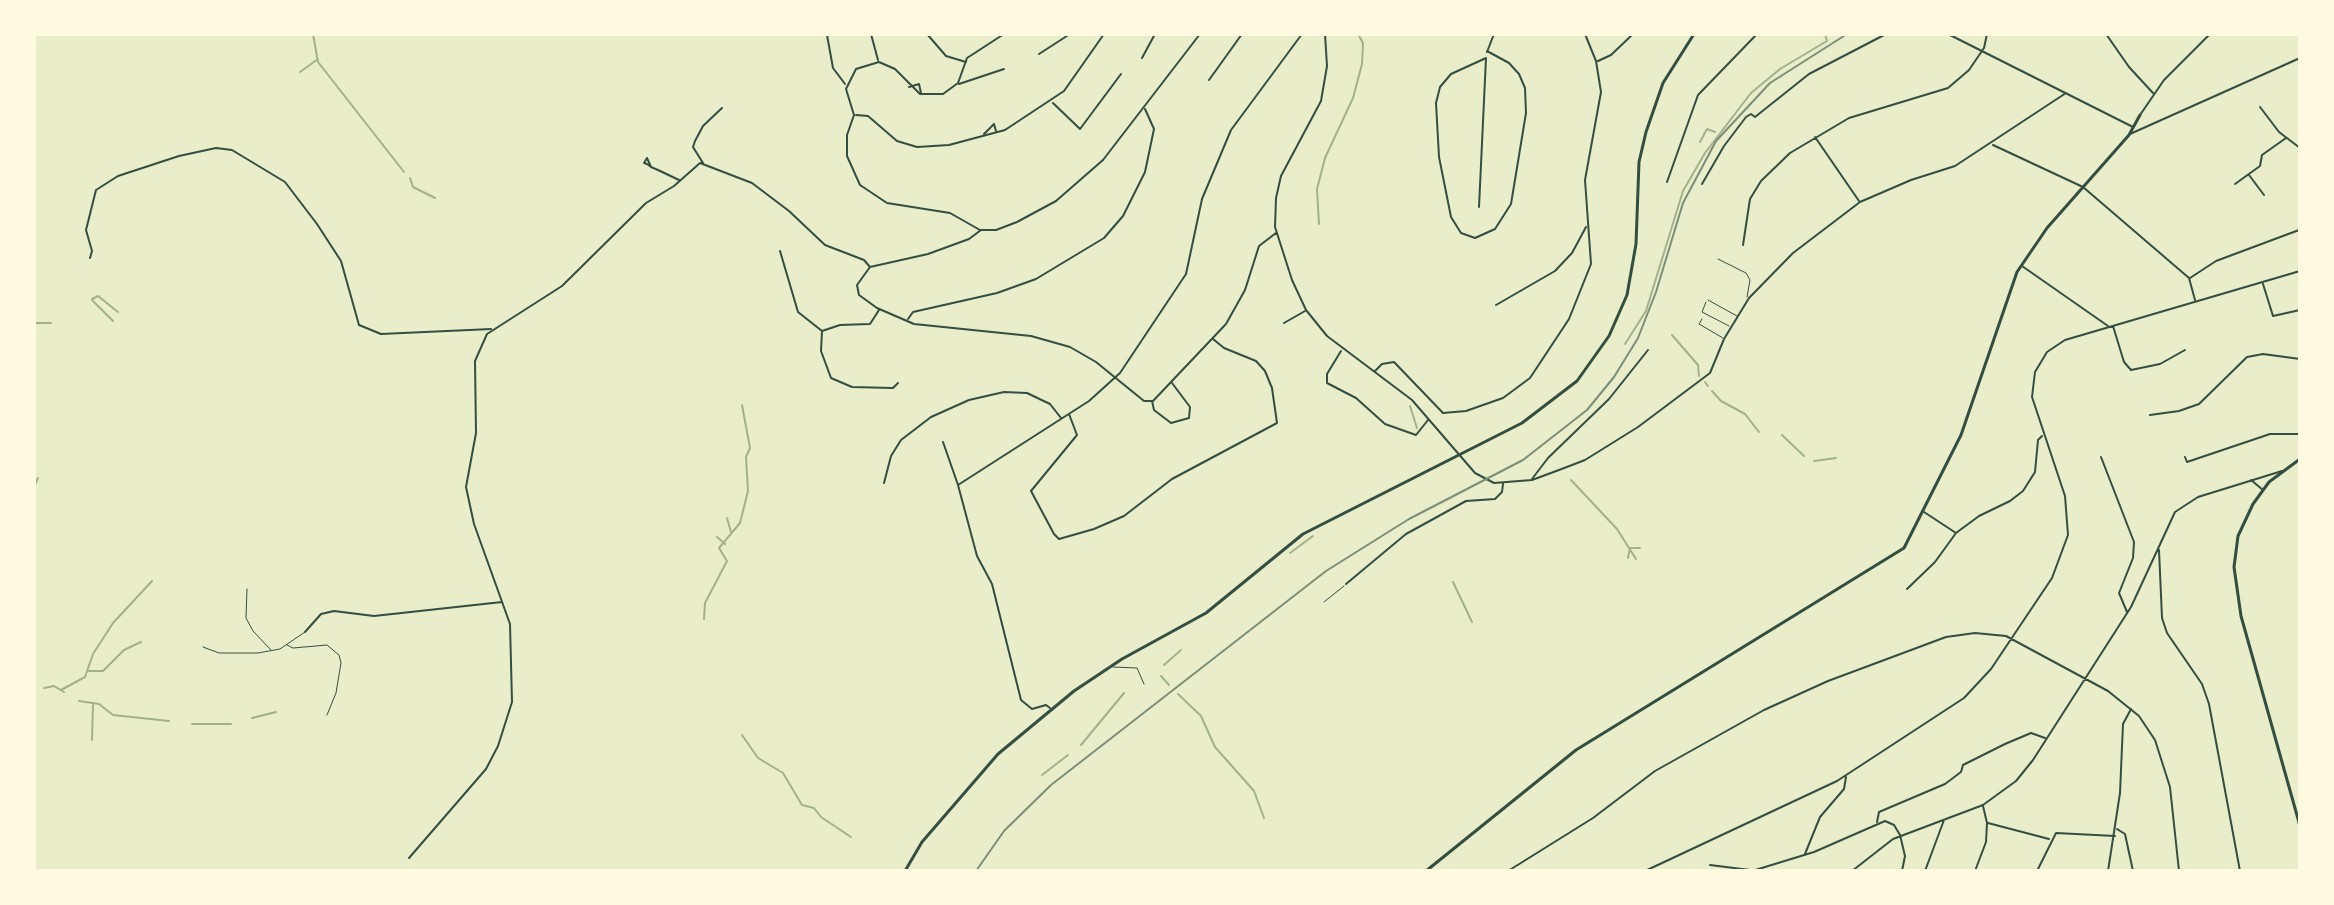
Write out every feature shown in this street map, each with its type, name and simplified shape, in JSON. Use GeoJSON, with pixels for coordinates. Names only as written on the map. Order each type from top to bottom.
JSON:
{"type":"FeatureCollection","features":[{"type":"Feature","properties":{"kind":"main road"},"geometry":{"type":"LineString","coordinates":[[905,871],[934,827],[998,754],[1050,709],[1111,666],[1206,613],[1303,534],[1522,423],[1551,403],[1585,371],[1609,336],[1631,278],[1639,162],[1652,112],[1673,64],[1694,34]]}},
{"type":"Feature","properties":{"kind":"main road"},"geometry":{"type":"LineString","coordinates":[[1426,871],[1572,753],[1897,553],[1907,543],[1963,428],[2021,266],[2083,187],[2129,135],[2140,115]]}},
{"type":"Feature","properties":{"kind":"main road"},"geometry":{"type":"LineString","coordinates":[[2300,459],[2269,482],[2238,536],[2235,588],[2300,826]]}},
{"type":"Feature","properties":{"kind":"street"},"geometry":{"type":"LineString","coordinates":[[871,34],[879,62]]}},
{"type":"Feature","properties":{"kind":"street"},"geometry":{"type":"LineString","coordinates":[[927,34],[946,56],[966,62]]}},
{"type":"Feature","properties":{"kind":"street"},"geometry":{"type":"LineString","coordinates":[[1004,34],[979,49],[966,62],[958,83],[939,95],[920,94],[909,87],[896,70],[879,62],[861,66],[846,84],[846,97],[854,115],[847,135],[847,156],[854,175],[871,195],[887,203],[950,213],[981,230],[996,230],[1025,218],[1070,190],[1103,160],[1200,34]]}},
{"type":"Feature","properties":{"kind":"street"},"geometry":{"type":"LineString","coordinates":[[1039,54],[1070,34]]}},
{"type":"Feature","properties":{"kind":"street"},"geometry":{"type":"LineString","coordinates":[[854,115],[868,116],[890,136],[917,147],[949,145],[996,132],[1053,102],[1086,65],[1104,34]]}},
{"type":"Feature","properties":{"kind":"street"},"geometry":{"type":"LineString","coordinates":[[1142,58],[1155,34]]}},
{"type":"Feature","properties":{"kind":"street"},"geometry":{"type":"LineString","coordinates":[[1209,80],[1242,34]]}},
{"type":"Feature","properties":{"kind":"street"},"geometry":{"type":"LineString","coordinates":[[958,485],[1062,419],[1116,378],[1183,279],[1202,199],[1231,130],[1302,34]]}},
{"type":"Feature","properties":{"kind":"street"},"geometry":{"type":"LineString","coordinates":[[1325,34],[1324,87],[1310,126],[1281,176],[1275,213],[1277,233],[1306,310],[1342,350],[1430,418],[1478,476],[1503,484],[1532,480],[1585,460],[1638,427],[1710,373],[1724,339],[1749,298],[1793,253],[1860,202],[1955,166],[2066,93]]}},
{"type":"Feature","properties":{"kind":"street"},"geometry":{"type":"LineString","coordinates":[[1479,207],[1487,55],[1494,34]]}},
{"type":"Feature","properties":{"kind":"street"},"geometry":{"type":"LineString","coordinates":[[1374,372],[1384,363],[1396,363],[1437,408],[1450,414],[1491,403],[1525,382],[1571,315],[1588,275],[1592,249],[1585,180],[1601,97],[1596,61],[1585,34]]}},
{"type":"Feature","properties":{"kind":"street"},"geometry":{"type":"LineString","coordinates":[[1596,61],[1611,55],[1633,34]]}},
{"type":"Feature","properties":{"kind":"street"},"geometry":{"type":"LineString","coordinates":[[1667,182],[1696,99],[1757,34]]}},
{"type":"Feature","properties":{"kind":"street"},"geometry":{"type":"LineString","coordinates":[[1702,184],[1724,146],[1746,117],[1751,114],[1755,117],[1809,74],[1886,34]]}},
{"type":"Feature","properties":{"kind":"street"},"geometry":{"type":"LineString","coordinates":[[1948,34],[2133,127]]}},
{"type":"Feature","properties":{"kind":"street"},"geometry":{"type":"LineString","coordinates":[[1743,245],[1746,209],[1755,190],[1790,153],[1815,136],[1873,109],[1948,88],[1960,80],[1982,52],[1987,34]]}},
{"type":"Feature","properties":{"kind":"street"},"geometry":{"type":"LineString","coordinates":[[2106,34],[2129,67],[2154,93]]}},
{"type":"Feature","properties":{"kind":"street"},"geometry":{"type":"LineString","coordinates":[[2140,115],[2154,93],[2210,34]]}},
{"type":"Feature","properties":{"kind":"street"},"geometry":{"type":"LineString","coordinates":[[827,35],[833,68],[838,79],[846,84]]}},
{"type":"Feature","properties":{"kind":"street"},"geometry":{"type":"LineString","coordinates":[[823,41],[828,40]]}},
{"type":"Feature","properties":{"kind":"street"},"geometry":{"type":"LineString","coordinates":[[1487,55],[1509,63],[1521,78],[1526,96],[1525,128],[1514,192],[1507,213],[1489,234],[1472,238],[1458,230],[1447,203],[1436,103],[1440,87],[1451,74],[1487,55]]}},
{"type":"Feature","properties":{"kind":"street"},"geometry":{"type":"LineString","coordinates":[[2129,135],[2300,58]]}},
{"type":"Feature","properties":{"kind":"street"},"geometry":{"type":"LineString","coordinates":[[958,83],[963,85],[1004,69]]}},
{"type":"Feature","properties":{"kind":"street"},"geometry":{"type":"LineString","coordinates":[[1053,102],[1080,129],[1121,74]]}},
{"type":"Feature","properties":{"kind":"street"},"geometry":{"type":"LineString","coordinates":[[909,87],[919,84],[920,94]]}},
{"type":"Feature","properties":{"kind":"street"},"geometry":{"type":"LineString","coordinates":[[2260,107],[2286,138],[2300,148]]}},
{"type":"Feature","properties":{"kind":"street"},"geometry":{"type":"LineString","coordinates":[[703,164],[693,147],[695,141],[703,126],[722,108]]}},
{"type":"Feature","properties":{"kind":"street"},"geometry":{"type":"LineString","coordinates":[[907,322],[913,312],[997,293],[1036,279],[1104,238],[1123,216],[1145,172],[1154,129],[1144,108]]}},
{"type":"Feature","properties":{"kind":"street"},"geometry":{"type":"LineString","coordinates":[[982,136],[989,125],[994,124],[996,132]]}},
{"type":"Feature","properties":{"kind":"street"},"geometry":{"type":"LineString","coordinates":[[1815,136],[1860,202]]}},
{"type":"Feature","properties":{"kind":"street"},"geometry":{"type":"LineString","coordinates":[[2235,184],[2260,166],[2262,155],[2286,138]]}},
{"type":"Feature","properties":{"kind":"street"},"geometry":{"type":"LineString","coordinates":[[1990,143],[2083,187],[2189,278],[2195,301]]}},
{"type":"Feature","properties":{"kind":"street"},"geometry":{"type":"LineString","coordinates":[[90,258],[92,251],[86,230],[96,190],[118,176],[179,156],[216,148],[232,150],[285,182],[341,261],[359,325],[381,334],[493,329],[554,293],[646,203],[679,181],[693,167],[703,164],[752,183],[789,211],[825,245],[864,260],[870,267]]}},
{"type":"Feature","properties":{"kind":"street"},"geometry":{"type":"LineString","coordinates":[[651,167],[679,181]]}},
{"type":"Feature","properties":{"kind":"street"},"geometry":{"type":"LineString","coordinates":[[2249,174],[2264,195]]}},
{"type":"Feature","properties":{"kind":"street"},"geometry":{"type":"LineString","coordinates":[[1496,305],[1561,265],[1577,246],[1587,222]]}},
{"type":"Feature","properties":{"kind":"street"},"geometry":{"type":"LineString","coordinates":[[981,230],[969,239],[928,254],[870,267],[858,280],[858,291],[880,309],[907,322],[1046,339],[1080,351],[1144,401],[1152,401],[1213,339],[1240,300],[1263,239],[1277,233]]}},
{"type":"Feature","properties":{"kind":"street"},"geometry":{"type":"LineString","coordinates":[[2189,278],[2212,263],[2299,230]]}},
{"type":"Feature","properties":{"kind":"street"},"geometry":{"type":"LineString","coordinates":[[780,251],[797,309],[822,331]]}},
{"type":"Feature","properties":{"kind":"street"},"geometry":{"type":"LineString","coordinates":[[2021,266],[2108,326]]}},
{"type":"Feature","properties":{"kind":"street"},"geometry":{"type":"LineString","coordinates":[[1645,871],[1846,776],[1964,698],[1984,678],[2052,580],[2068,535],[2066,499],[2032,397],[2032,382],[2039,363],[2061,342],[2300,271]]}},
{"type":"Feature","properties":{"kind":"street"},"geometry":{"type":"LineString","coordinates":[[2262,282],[2273,316],[2300,310]]}},
{"type":"Feature","properties":{"kind":"street"},"geometry":{"type":"LineString","coordinates":[[822,331],[840,325],[870,324],[880,309]]}},
{"type":"Feature","properties":{"kind":"street"},"geometry":{"type":"LineString","coordinates":[[1284,323],[1306,310]]}},
{"type":"Feature","properties":{"kind":"street"},"geometry":{"type":"LineString","coordinates":[[2113,325],[2124,361],[2131,370],[2156,366],[2185,350]]}},
{"type":"Feature","properties":{"kind":"street"},"geometry":{"type":"LineString","coordinates":[[409,858],[486,769],[504,732],[512,702],[512,638],[503,602],[474,524],[466,487],[476,433],[475,361],[493,329]]}},
{"type":"Feature","properties":{"kind":"street"},"geometry":{"type":"LineString","coordinates":[[822,331],[819,341],[823,364],[835,382],[847,387],[880,388],[893,388],[898,383]]}},
{"type":"Feature","properties":{"kind":"street"},"geometry":{"type":"LineString","coordinates":[[1069,414],[1077,435],[1031,491],[1059,539],[1124,516],[1172,479],[1276,425],[1274,397],[1265,371],[1256,361],[1224,348],[1213,339]]}},
{"type":"Feature","properties":{"kind":"street"},"geometry":{"type":"LineString","coordinates":[[1342,350],[1326,375],[1327,383],[1356,398],[1380,422],[1416,435],[1430,418]]}},
{"type":"Feature","properties":{"kind":"street"},"geometry":{"type":"LineString","coordinates":[[1532,480],[1548,458],[1609,399],[1648,350]]}},
{"type":"Feature","properties":{"kind":"street"},"geometry":{"type":"LineString","coordinates":[[2150,415],[2179,411],[2199,404],[2247,357],[2263,354],[2300,359]]}},
{"type":"Feature","properties":{"kind":"street"},"geometry":{"type":"LineString","coordinates":[[1152,401],[1154,410],[1171,423],[1191,417],[1190,407],[1171,382]]}},
{"type":"Feature","properties":{"kind":"street"},"geometry":{"type":"LineString","coordinates":[[884,483],[892,453],[908,433],[936,415],[969,400],[1004,392],[1027,393],[1050,404],[1062,419]]}},
{"type":"Feature","properties":{"kind":"street"},"geometry":{"type":"LineString","coordinates":[[2185,457],[2187,462],[2270,434],[2300,434]]}},
{"type":"Feature","properties":{"kind":"street"},"geometry":{"type":"LineString","coordinates":[[1907,589],[1928,571],[1956,533],[2023,491],[2035,472],[2038,440],[2044,436]]}},
{"type":"Feature","properties":{"kind":"street"},"geometry":{"type":"LineString","coordinates":[[943,442],[977,556],[990,579],[1021,700],[1032,709],[1046,705],[1050,709]]}},
{"type":"Feature","properties":{"kind":"street"},"geometry":{"type":"LineString","coordinates":[[2101,457],[2134,542],[2133,558],[2119,593],[2121,605],[2128,613]]}},
{"type":"Feature","properties":{"kind":"street"},"geometry":{"type":"LineString","coordinates":[[1852,871],[1900,835],[1983,805],[2016,781],[2128,613],[2169,520],[2183,505],[2250,479],[2283,471]]}},
{"type":"Feature","properties":{"kind":"street"},"geometry":{"type":"LineString","coordinates":[[2259,476],[2269,482]]}},
{"type":"Feature","properties":{"kind":"street"},"geometry":{"type":"LineString","coordinates":[[2250,479],[2263,490]]}},
{"type":"Feature","properties":{"kind":"street"},"geometry":{"type":"LineString","coordinates":[[1346,584],[1406,534],[1466,501],[1495,499],[1502,492],[1503,484]]}},
{"type":"Feature","properties":{"kind":"street"},"geometry":{"type":"LineString","coordinates":[[1924,512],[1956,533]]}},
{"type":"Feature","properties":{"kind":"street"},"geometry":{"type":"LineString","coordinates":[[2158,549],[2163,623],[2202,684],[2215,732],[2240,871]]}},
{"type":"Feature","properties":{"kind":"street"},"geometry":{"type":"LineString","coordinates":[[305,632],[316,618],[328,612],[350,610],[382,615],[503,602]]}},
{"type":"Feature","properties":{"kind":"street"},"geometry":{"type":"LineString","coordinates":[[1508,871],[1593,818],[1655,771],[1764,710],[1838,677],[1946,637],[1975,633],[2011,639],[2117,696],[2131,709],[2155,740],[2166,770],[2175,815],[2179,871]]}},
{"type":"Feature","properties":{"kind":"street"},"geometry":{"type":"LineString","coordinates":[[2108,871],[2116,829],[2123,724],[2131,709]]}},
{"type":"Feature","properties":{"kind":"street"},"geometry":{"type":"LineString","coordinates":[[1877,822],[1879,812],[1945,784],[1961,772],[1963,765],[1995,749],[2026,734],[2046,739]]}},
{"type":"Feature","properties":{"kind":"street"},"geometry":{"type":"LineString","coordinates":[[1805,854],[1821,815],[1844,789],[1846,776]]}},
{"type":"Feature","properties":{"kind":"street"},"geometry":{"type":"LineString","coordinates":[[1975,871],[1983,852],[1987,823],[1983,805]]}},
{"type":"Feature","properties":{"kind":"street"},"geometry":{"type":"LineString","coordinates":[[1925,871],[1944,819]]}},
{"type":"Feature","properties":{"kind":"street"},"geometry":{"type":"LineString","coordinates":[[1710,865],[1746,867],[1752,871],[1805,854],[1877,822],[1892,823],[1900,835],[1905,856],[1902,871]]}},
{"type":"Feature","properties":{"kind":"street"},"geometry":{"type":"LineString","coordinates":[[1987,823],[2050,840]]}},
{"type":"Feature","properties":{"kind":"street"},"geometry":{"type":"LineString","coordinates":[[2116,829],[2125,834],[2133,871]]}},
{"type":"Feature","properties":{"kind":"street"},"geometry":{"type":"LineString","coordinates":[[2037,871],[2050,840],[2064,831],[2115,836]]}},
{"type":"Feature","properties":{"kind":"street"},"geometry":{"type":"LineString","coordinates":[[870,871],[890,871]]}},
{"type":"Feature","properties":{"kind":"lane"},"geometry":{"type":"LineString","coordinates":[[1718,259],[1746,273],[1750,280],[1746,294],[1749,298]]}},
{"type":"Feature","properties":{"kind":"lane"},"geometry":{"type":"LineString","coordinates":[[1731,327],[1702,312],[1707,301],[1737,316]]}},
{"type":"Feature","properties":{"kind":"lane"},"geometry":{"type":"LineString","coordinates":[[1702,319],[1699,324],[1724,339]]}},
{"type":"Feature","properties":{"kind":"lane"},"geometry":{"type":"LineString","coordinates":[[1324,602],[1346,584]]}},
{"type":"Feature","properties":{"kind":"lane"},"geometry":{"type":"LineString","coordinates":[[247,589],[246,618],[253,631],[272,651]]}},
{"type":"Feature","properties":{"kind":"lane"},"geometry":{"type":"LineString","coordinates":[[203,647],[219,653],[272,651],[305,632]]}},
{"type":"Feature","properties":{"kind":"lane"},"geometry":{"type":"LineString","coordinates":[[287,645],[293,648],[327,645],[339,655],[341,663],[336,693],[327,715]]}},
{"type":"Feature","properties":{"kind":"lane"},"geometry":{"type":"LineString","coordinates":[[1111,666],[1136,668],[1144,684]]}},
{"type":"Feature","properties":{"kind":"waterway"},"geometry":{"type":"LineString","coordinates":[[313,34],[318,62],[404,172]]}},
{"type":"Feature","properties":{"kind":"waterway"},"geometry":{"type":"LineString","coordinates":[[1319,224],[1317,189],[1325,158],[1353,98],[1362,64],[1363,43],[1358,34]]}},
{"type":"Feature","properties":{"kind":"waterway"},"geometry":{"type":"LineString","coordinates":[[1625,344],[1646,311],[1683,191],[1705,153],[1751,93],[1780,69],[1827,41],[1825,34]]}},
{"type":"Feature","properties":{"kind":"waterway"},"geometry":{"type":"LineString","coordinates":[[300,72],[318,59]]}},
{"type":"Feature","properties":{"kind":"waterway"},"geometry":{"type":"LineString","coordinates":[[1700,142],[1707,129],[1715,132]]}},
{"type":"Feature","properties":{"kind":"waterway"},"geometry":{"type":"LineString","coordinates":[[410,178],[413,187],[435,198]]}},
{"type":"Feature","properties":{"kind":"waterway"},"geometry":{"type":"LineString","coordinates":[[92,299],[98,296],[118,312]]}},
{"type":"Feature","properties":{"kind":"waterway"},"geometry":{"type":"LineString","coordinates":[[92,300],[113,321]]}},
{"type":"Feature","properties":{"kind":"waterway"},"geometry":{"type":"LineString","coordinates":[[34,323],[51,323]]}},
{"type":"Feature","properties":{"kind":"waterway"},"geometry":{"type":"LineString","coordinates":[[1672,335],[1698,365],[1699,376]]}},
{"type":"Feature","properties":{"kind":"waterway"},"geometry":{"type":"LineString","coordinates":[[1705,382],[1708,386]]}},
{"type":"Feature","properties":{"kind":"waterway"},"geometry":{"type":"LineString","coordinates":[[1712,391],[1721,401],[1745,414],[1759,432]]}},
{"type":"Feature","properties":{"kind":"waterway"},"geometry":{"type":"LineString","coordinates":[[704,619],[705,603],[727,561],[719,548],[740,523],[748,491],[746,457],[750,448],[742,405]]}},
{"type":"Feature","properties":{"kind":"waterway"},"geometry":{"type":"LineString","coordinates":[[1410,406],[1417,428]]}},
{"type":"Feature","properties":{"kind":"waterway"},"geometry":{"type":"LineString","coordinates":[[1782,435],[1804,456]]}},
{"type":"Feature","properties":{"kind":"waterway"},"geometry":{"type":"LineString","coordinates":[[1814,461],[1836,458]]}},
{"type":"Feature","properties":{"kind":"waterway"},"geometry":{"type":"LineString","coordinates":[[34,487],[38,478]]}},
{"type":"Feature","properties":{"kind":"waterway"},"geometry":{"type":"LineString","coordinates":[[1571,480],[1617,529],[1636,559]]}},
{"type":"Feature","properties":{"kind":"waterway"},"geometry":{"type":"LineString","coordinates":[[34,489],[34,494]]}},
{"type":"Feature","properties":{"kind":"waterway"},"geometry":{"type":"LineString","coordinates":[[727,518],[731,532]]}},
{"type":"Feature","properties":{"kind":"waterway"},"geometry":{"type":"LineString","coordinates":[[1290,553],[1313,536]]}},
{"type":"Feature","properties":{"kind":"waterway"},"geometry":{"type":"LineString","coordinates":[[717,537],[725,544]]}},
{"type":"Feature","properties":{"kind":"waterway"},"geometry":{"type":"LineString","coordinates":[[1628,558],[1630,548],[1640,548]]}},
{"type":"Feature","properties":{"kind":"waterway"},"geometry":{"type":"LineString","coordinates":[[61,690],[85,677],[93,654],[113,623],[152,581]]}},
{"type":"Feature","properties":{"kind":"waterway"},"geometry":{"type":"LineString","coordinates":[[1453,582],[1472,622]]}},
{"type":"Feature","properties":{"kind":"waterway"},"geometry":{"type":"LineString","coordinates":[[89,671],[103,671],[124,650],[141,642]]}},
{"type":"Feature","properties":{"kind":"waterway"},"geometry":{"type":"LineString","coordinates":[[1164,665],[1181,650]]}},
{"type":"Feature","properties":{"kind":"waterway"},"geometry":{"type":"LineString","coordinates":[[1161,676],[1169,685]]}},
{"type":"Feature","properties":{"kind":"waterway"},"geometry":{"type":"LineString","coordinates":[[44,688],[54,686],[64,692]]}},
{"type":"Feature","properties":{"kind":"waterway"},"geometry":{"type":"LineString","coordinates":[[1081,745],[1124,693]]}},
{"type":"Feature","properties":{"kind":"waterway"},"geometry":{"type":"LineString","coordinates":[[1178,694],[1201,716],[1215,747],[1254,791],[1264,818]]}},
{"type":"Feature","properties":{"kind":"waterway"},"geometry":{"type":"LineString","coordinates":[[79,701],[99,704],[113,715],[169,721]]}},
{"type":"Feature","properties":{"kind":"waterway"},"geometry":{"type":"LineString","coordinates":[[92,740],[93,705]]}},
{"type":"Feature","properties":{"kind":"waterway"},"geometry":{"type":"LineString","coordinates":[[252,718],[276,712]]}},
{"type":"Feature","properties":{"kind":"waterway"},"geometry":{"type":"LineString","coordinates":[[192,724],[231,724]]}},
{"type":"Feature","properties":{"kind":"waterway"},"geometry":{"type":"LineString","coordinates":[[742,735],[758,758],[783,773],[802,805],[814,808],[821,817],[851,837]]}},
{"type":"Feature","properties":{"kind":"waterway"},"geometry":{"type":"LineString","coordinates":[[1042,775],[1068,755]]}},
{"type":"Feature","properties":{"kind":"railway"},"geometry":{"type":"LineString","coordinates":[[976,871],[1004,831],[1051,785],[1326,571],[1409,519],[1523,460],[1587,410],[1614,377],[1638,338],[1656,292],[1683,203],[1716,141],[1770,83],[1847,34]]}}]}
